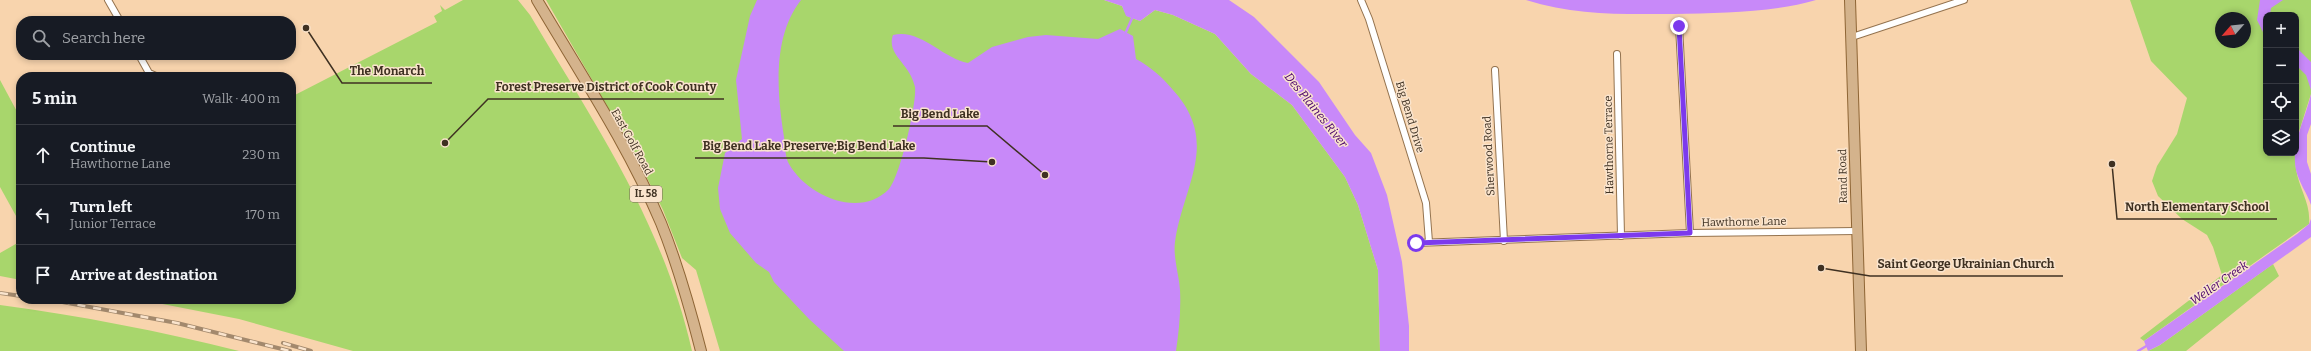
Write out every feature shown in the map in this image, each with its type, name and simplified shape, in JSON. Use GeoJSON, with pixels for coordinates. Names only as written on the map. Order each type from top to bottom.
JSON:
{"type":"FeatureCollection","features":[{"type":"Feature","properties":{"kind":"main road","name":"East Golf Road"},"geometry":{"type":"LineString","coordinates":[[537,0],[631,162],[661,223],[680,273],[701,351]]}},
{"type":"Feature","properties":{"kind":"main road","name":"Rand Road"},"geometry":{"type":"LineString","coordinates":[[1850,0],[1856,231],[1861,351]]}},
{"type":"Feature","properties":{"kind":"street"},"geometry":{"type":"LineString","coordinates":[[108,0],[117,16]]}},
{"type":"Feature","properties":{"kind":"street","name":"Big Bend Drive"},"geometry":{"type":"LineString","coordinates":[[1361,0],[1369,19],[1426,202],[1429,242]]}},
{"type":"Feature","properties":{"kind":"street"},"geometry":{"type":"LineString","coordinates":[[1852,37],[1964,0]]}},
{"type":"Feature","properties":{"kind":"street"},"geometry":{"type":"LineString","coordinates":[[1679,26],[1690,233]]}},
{"type":"Feature","properties":{"kind":"street","name":"Hawthorne Terrace"},"geometry":{"type":"LineString","coordinates":[[1616,54],[1620,236]]}},
{"type":"Feature","properties":{"kind":"street"},"geometry":{"type":"LineString","coordinates":[[142,60],[148,72]]}},
{"type":"Feature","properties":{"kind":"street","name":"Sherwood Road"},"geometry":{"type":"LineString","coordinates":[[1495,70],[1504,241]]}},
{"type":"Feature","properties":{"kind":"street","name":"Hawthorne Lane"},"geometry":{"type":"LineString","coordinates":[[1416,243],[1504,241],[1690,233],[1856,231]]}},
{"type":"Feature","properties":{"kind":"green space"},"geometry":{"type":"Polygon","coordinates":[[[463,0],[518,0],[530,15],[603,136],[645,218],[664,260],[679,304],[692,351],[353,351],[239,319],[162,304],[296,304],[296,94],[437,22],[434,16],[442,11],[440,5],[445,10],[463,0]]]}},
{"type":"Feature","properties":{"kind":"green space"},"geometry":{"type":"Polygon","coordinates":[[[546,0],[1104,0],[1122,6],[1127,16],[1140,21],[1155,10],[1173,15],[1215,34],[1251,74],[1292,105],[1345,177],[1358,205],[1378,270],[1380,351],[720,351],[696,270],[682,258],[663,210],[636,156],[546,0]]]}},
{"type":"Feature","properties":{"kind":"green space"},"geometry":{"type":"Polygon","coordinates":[[[2130,0],[2311,0],[2311,94],[2299,132],[2299,12],[2263,12],[2263,156],[2296,156],[2296,169],[2307,203],[2309,224],[2144,341],[2140,338],[2222,275],[2213,247],[2207,235],[2182,219],[2158,196],[2152,181],[2157,166],[2177,134],[2187,98],[2151,61],[2130,0]]]}},
{"type":"Feature","properties":{"kind":"green space"},"geometry":{"type":"Polygon","coordinates":[[[0,80],[16,110],[16,216],[0,187],[0,80]]]}},
{"type":"Feature","properties":{"kind":"green space"},"geometry":{"type":"Polygon","coordinates":[[[16,244],[16,279],[0,276],[0,253],[16,244]]]}},
{"type":"Feature","properties":{"kind":"green space"},"geometry":{"type":"Polygon","coordinates":[[[2273,264],[2279,276],[2186,351],[2148,351],[2160,345],[2273,264]]]}},
{"type":"Feature","properties":{"kind":"green space"},"geometry":{"type":"Polygon","coordinates":[[[0,305],[120,325],[239,351],[0,351],[0,305]]]}},
{"type":"Feature","properties":{"kind":"water"},"geometry":{"type":"Polygon","coordinates":[[[757,0],[801,0],[785,31],[779,66],[780,102],[785,151],[789,164],[808,186],[835,200],[849,203],[864,202],[877,198],[889,189],[903,156],[911,123],[915,87],[912,79],[893,48],[893,35],[903,34],[922,39],[949,56],[968,63],[992,47],[1028,37],[1046,35],[1098,39],[1120,29],[1133,36],[1136,59],[1147,65],[1173,90],[1187,109],[1195,128],[1197,146],[1195,164],[1191,183],[1179,221],[1175,242],[1180,298],[1180,321],[1176,351],[844,351],[809,319],[774,282],[769,272],[756,263],[730,233],[720,209],[718,188],[725,153],[742,139],[736,80],[750,16],[757,0]]]}},
{"type":"Feature","properties":{"kind":"water","name":"Des Plaines River"},"geometry":{"type":"Polygon","coordinates":[[[1104,0],[1229,0],[1254,17],[1319,82],[1355,135],[1371,153],[1387,195],[1402,262],[1409,326],[1409,351],[1380,351],[1378,270],[1358,205],[1345,177],[1292,105],[1251,74],[1215,34],[1173,15],[1155,10],[1140,21],[1126,16],[1122,6],[1104,0]]]}},
{"type":"Feature","properties":{"kind":"water"},"geometry":{"type":"Polygon","coordinates":[[[1526,0],[1816,0],[1781,8],[1746,12],[1636,14],[1599,13],[1563,9],[1526,0]]]}},
{"type":"Feature","properties":{"kind":"water"},"geometry":{"type":"Polygon","coordinates":[[[2260,0],[2283,0],[2271,8],[2270,12],[2263,12],[2263,32],[2257,20],[2260,0]]]}},
{"type":"Feature","properties":{"kind":"water"},"geometry":{"type":"Polygon","coordinates":[[[2299,50],[2311,62],[2311,90],[2306,75],[2299,68],[2299,50]]]}},
{"type":"Feature","properties":{"kind":"water"},"geometry":{"type":"Polygon","coordinates":[[[2311,94],[2311,124],[2307,135],[2307,162],[2311,174],[2311,205],[2297,175],[2295,160],[2295,156],[2299,156],[2299,132],[2311,94]]]}},
{"type":"Feature","properties":{"kind":"water"},"geometry":{"type":"Polygon","coordinates":[[[2311,219],[2311,237],[2160,345],[2148,351],[2144,341],[2297,234],[2309,224],[2311,219]]]}},
{"type":"Feature","properties":{"kind":"waterway"},"geometry":{"type":"LineString","coordinates":[[1126,32],[1133,16]]}},
{"type":"Feature","properties":{"kind":"waterway","name":"Weller Creek"},"geometry":{"type":"LineString","coordinates":[[2138,351],[2148,345]]}},
{"type":"Feature","properties":{"kind":"railway"},"geometry":{"type":"LineString","coordinates":[[0,293],[16,295]]}},
{"type":"Feature","properties":{"kind":"railway"},"geometry":{"type":"LineString","coordinates":[[73,304],[177,323],[290,351]]}},
{"type":"Feature","properties":{"kind":"railway"},"geometry":{"type":"LineString","coordinates":[[283,343],[311,351]]}},
{"type":"Feature","properties":{"kind":"place","name":"The Monarch"},"geometry":{"type":"Point","coordinates":[306,28]}},
{"type":"Feature","properties":{"kind":"place","name":"Forest Preserve District of Cook County"},"geometry":{"type":"Point","coordinates":[445,143]}},
{"type":"Feature","properties":{"kind":"place","name":"Big Bend Lake Preserve;Big Bend Lake"},"geometry":{"type":"Point","coordinates":[992,162]}},
{"type":"Feature","properties":{"kind":"place","name":"North Elementary School"},"geometry":{"type":"Point","coordinates":[2112,164]}},
{"type":"Feature","properties":{"kind":"place","name":"Big Bend Lake"},"geometry":{"type":"Point","coordinates":[1045,175]}},
{"type":"Feature","properties":{"kind":"place","name":"Saint George Ukrainian Church"},"geometry":{"type":"Point","coordinates":[1821,268]}},
{"type":"Feature","properties":{"kind":"route"},"geometry":{"type":"LineString","coordinates":[[1416,243],[1504,241],[1690,233],[1679,26]]}}]}
